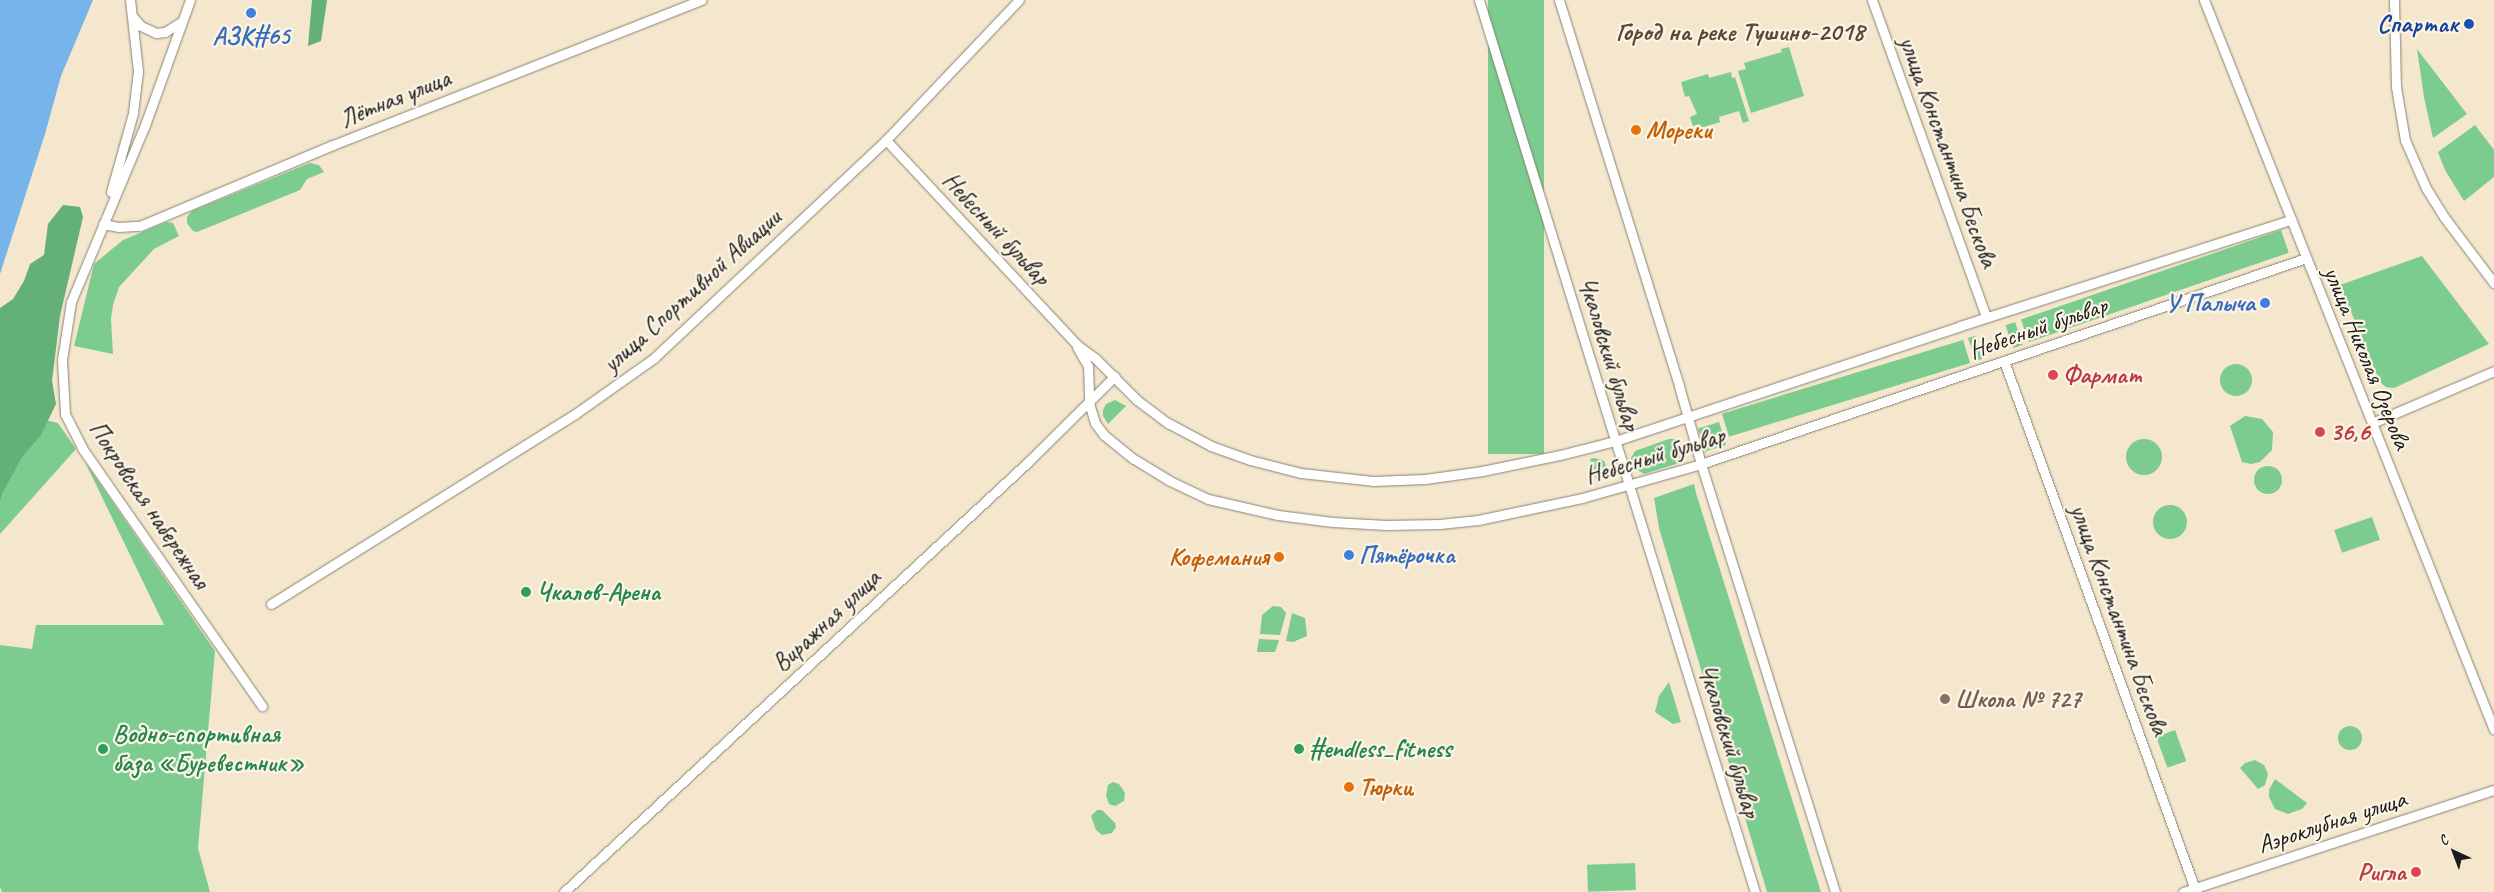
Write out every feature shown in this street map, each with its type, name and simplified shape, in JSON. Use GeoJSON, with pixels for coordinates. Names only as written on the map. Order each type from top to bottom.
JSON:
{"type":"FeatureCollection","features":[{"type":"Feature","properties":{"kind":"street","name":"Покровская набережная"},"geometry":{"type":"LineString","coordinates":[[102,224],[133,113],[138,71],[130,0]]}},
{"type":"Feature","properties":{"kind":"street","name":"Покровская набережная"},"geometry":{"type":"LineString","coordinates":[[190,0],[145,125],[71,302],[62,360],[65,414],[82,448],[262,706]]}},
{"type":"Feature","properties":{"kind":"street","name":"Лётная улица"},"geometry":{"type":"LineString","coordinates":[[102,224],[118,227],[140,226],[324,149],[701,0]]}},
{"type":"Feature","properties":{"kind":"street","name":"улица Спортивной Авиации"},"geometry":{"type":"LineString","coordinates":[[271,604],[576,414],[654,358],[886,140],[1019,0]]}},
{"type":"Feature","properties":{"kind":"street","name":"Чкаловский бульвар"},"geometry":{"type":"LineString","coordinates":[[1479,0],[1755,892]]}},
{"type":"Feature","properties":{"kind":"street"},"geometry":{"type":"LineString","coordinates":[[1559,0],[1835,892]]}},
{"type":"Feature","properties":{"kind":"street","name":"улица Константина Бескова"},"geometry":{"type":"LineString","coordinates":[[1872,0],[1986,317]]}},
{"type":"Feature","properties":{"kind":"street","name":"улица Николая Озерова"},"geometry":{"type":"LineString","coordinates":[[2206,0],[2291,220],[2494,730]]}},
{"type":"Feature","properties":{"kind":"street"},"geometry":{"type":"LineString","coordinates":[[2394,0],[2396,87],[2405,140],[2426,188],[2444,217],[2494,283]]}},
{"type":"Feature","properties":{"kind":"street"},"geometry":{"type":"LineString","coordinates":[[132,14],[141,26],[156,33],[165,32],[183,21]]}},
{"type":"Feature","properties":{"kind":"street","name":"Небесный бульвар"},"geometry":{"type":"LineString","coordinates":[[886,140],[1077,345],[1115,376],[1137,400],[1168,423],[1211,446],[1250,460],[1328,477],[1372,481],[1437,478],[1560,455],[1615,441],[1986,317],[2291,220]]}},
{"type":"Feature","properties":{"kind":"street","name":"Небесный бульвар"},"geometry":{"type":"LineString","coordinates":[[1077,345],[1088,366],[1089,402],[1094,424],[1104,435],[1134,459],[1170,481],[1208,499],[1278,515],[1350,523],[1440,524],[1478,520],[1582,498],[1701,464],[2306,258]]}},
{"type":"Feature","properties":{"kind":"street","name":"улица Константина Бескова"},"geometry":{"type":"LineString","coordinates":[[2004,361],[2195,890]]}},
{"type":"Feature","properties":{"kind":"street"},"geometry":{"type":"LineString","coordinates":[[2372,423],[2494,372]]}},
{"type":"Feature","properties":{"kind":"street","name":"Виражная улица"},"geometry":{"type":"LineString","coordinates":[[564,892],[945,540],[1115,376]]}},
{"type":"Feature","properties":{"kind":"street","name":"Аэроклубная улица"},"geometry":{"type":"LineString","coordinates":[[2183,892],[2195,890],[2494,790]]}},
{"type":"Feature","properties":{"kind":"green space"},"geometry":{"type":"Polygon","coordinates":[[[312,0],[327,0],[321,41],[308,46],[312,0]]]}},
{"type":"Feature","properties":{"kind":"green space"},"geometry":{"type":"Polygon","coordinates":[[[1488,0],[1544,0],[1544,454],[1488,454],[1488,0]]]}},
{"type":"Feature","properties":{"kind":"green space"},"geometry":{"type":"Polygon","coordinates":[[[1789,47],[1804,96],[1751,113],[1738,71],[1746,69],[1744,63],[1782,52],[1781,49],[1789,47]]]}},
{"type":"Feature","properties":{"kind":"green space"},"geometry":{"type":"Polygon","coordinates":[[[2417,49],[2467,114],[2433,138],[2424,97],[2417,49]]]}},
{"type":"Feature","properties":{"kind":"green space"},"geometry":{"type":"Polygon","coordinates":[[[1731,72],[1732,78],[1735,77],[1749,121],[1743,123],[1739,111],[1719,117],[1720,122],[1701,128],[1700,124],[1693,126],[1690,117],[1697,114],[1689,96],[1685,97],[1681,82],[1708,74],[1709,78],[1731,72]]]}},
{"type":"Feature","properties":{"kind":"green space"},"geometry":{"type":"Polygon","coordinates":[[[2475,125],[2494,150],[2494,177],[2464,201],[2445,170],[2438,152],[2475,125]]]}},
{"type":"Feature","properties":{"kind":"green space"},"geometry":{"type":"Polygon","coordinates":[[[310,163],[319,165],[324,172],[307,179],[300,190],[197,232],[193,231],[187,223],[187,217],[192,211],[310,163]]]}},
{"type":"Feature","properties":{"kind":"green space"},"geometry":{"type":"Polygon","coordinates":[[[63,205],[80,207],[83,217],[60,316],[52,381],[56,404],[41,435],[22,457],[0,501],[0,308],[13,299],[24,281],[30,264],[44,255],[48,224],[63,205]]]}},
{"type":"Feature","properties":{"kind":"green space"},"geometry":{"type":"Polygon","coordinates":[[[167,222],[173,223],[179,236],[154,249],[119,287],[111,319],[113,354],[74,346],[94,264],[123,240],[167,222]]]}},
{"type":"Feature","properties":{"kind":"green space"},"geometry":{"type":"Polygon","coordinates":[[[2281,230],[2289,253],[2029,342],[2021,320],[2281,230]]]}},
{"type":"Feature","properties":{"kind":"green space"},"geometry":{"type":"Polygon","coordinates":[[[2422,256],[2489,344],[2394,388],[2386,387],[2380,382],[2340,285],[2422,256]]]}},
{"type":"Feature","properties":{"kind":"green space"},"geometry":{"type":"Polygon","coordinates":[[[2015,322],[2023,345],[2013,348],[2006,325],[2015,322]]]}},
{"type":"Feature","properties":{"kind":"green space"},"geometry":{"type":"Polygon","coordinates":[[[1975,336],[1982,359],[1976,361],[1968,338],[1975,336]]]}},
{"type":"Feature","properties":{"kind":"green space"},"geometry":{"type":"Polygon","coordinates":[[[1963,340],[1970,363],[1729,437],[1722,414],[1963,340]]]}},
{"type":"Feature","properties":{"kind":"green space"},"geometry":{"type":"Polygon","coordinates":[[[2236,364],[2242,365],[2247,369],[2251,374],[2251,386],[2247,391],[2242,395],[2236,396],[2230,395],[2225,391],[2221,386],[2220,380],[2221,374],[2225,369],[2230,365],[2236,364]]]}},
{"type":"Feature","properties":{"kind":"green space"},"geometry":{"type":"Polygon","coordinates":[[[1115,400],[1126,406],[1108,424],[1103,416],[1103,410],[1106,404],[1115,400]]]}},
{"type":"Feature","properties":{"kind":"green space"},"geometry":{"type":"Polygon","coordinates":[[[0,409],[58,423],[76,449],[0,534],[0,409]]]}},
{"type":"Feature","properties":{"kind":"green space"},"geometry":{"type":"Polygon","coordinates":[[[2245,416],[2262,419],[2273,432],[2272,450],[2260,462],[2251,464],[2242,462],[2230,426],[2245,416]]]}},
{"type":"Feature","properties":{"kind":"green space"},"geometry":{"type":"Polygon","coordinates":[[[1719,422],[1726,445],[1705,451],[1698,428],[1719,422]]]}},
{"type":"Feature","properties":{"kind":"green space"},"geometry":{"type":"Polygon","coordinates":[[[1669,439],[1675,439],[1685,447],[1685,456],[1679,463],[1644,474],[1632,466],[1631,458],[1635,451],[1669,439]]]}},
{"type":"Feature","properties":{"kind":"green space"},"geometry":{"type":"Polygon","coordinates":[[[2144,439],[2151,440],[2157,444],[2161,450],[2161,464],[2157,470],[2151,474],[2144,475],[2137,474],[2131,470],[2127,464],[2126,457],[2127,450],[2131,444],[2137,440],[2144,439]]]}},
{"type":"Feature","properties":{"kind":"green space"},"geometry":{"type":"Polygon","coordinates":[[[1595,458],[1604,461],[1608,471],[1607,475],[1597,482],[1590,459],[1595,458]]]}},
{"type":"Feature","properties":{"kind":"green space","name":"Водно-спортивная база «Буревестник»"},"geometry":{"type":"Polygon","coordinates":[[[85,462],[215,651],[198,848],[210,892],[2,892],[0,887],[0,645],[32,649],[36,625],[164,625],[85,462]]]}},
{"type":"Feature","properties":{"kind":"green space"},"geometry":{"type":"Polygon","coordinates":[[[2268,466],[2278,470],[2282,480],[2278,490],[2268,494],[2258,490],[2254,480],[2258,470],[2268,466]]]}},
{"type":"Feature","properties":{"kind":"green space"},"geometry":{"type":"Polygon","coordinates":[[[1694,484],[1821,892],[1767,892],[1659,528],[1654,498],[1694,484]]]}},
{"type":"Feature","properties":{"kind":"green space"},"geometry":{"type":"Polygon","coordinates":[[[2170,505],[2182,510],[2187,522],[2182,534],[2170,539],[2158,534],[2153,522],[2158,510],[2170,505]]]}},
{"type":"Feature","properties":{"kind":"green space"},"geometry":{"type":"Polygon","coordinates":[[[2372,517],[2380,540],[2342,553],[2334,530],[2372,517]]]}},
{"type":"Feature","properties":{"kind":"green space"},"geometry":{"type":"Polygon","coordinates":[[[1273,606],[1281,607],[1286,613],[1280,635],[1260,634],[1262,615],[1273,606]]]}},
{"type":"Feature","properties":{"kind":"green space"},"geometry":{"type":"Polygon","coordinates":[[[1292,613],[1305,618],[1307,636],[1293,642],[1286,641],[1292,613]]]}},
{"type":"Feature","properties":{"kind":"green space"},"geometry":{"type":"Polygon","coordinates":[[[1259,639],[1279,640],[1275,652],[1257,652],[1259,639]]]}},
{"type":"Feature","properties":{"kind":"green space"},"geometry":{"type":"Polygon","coordinates":[[[1669,682],[1681,722],[1673,724],[1655,712],[1659,696],[1669,682]]]}},
{"type":"Feature","properties":{"kind":"green space"},"geometry":{"type":"Polygon","coordinates":[[[2350,726],[2359,729],[2362,738],[2359,747],[2350,750],[2341,747],[2338,738],[2341,729],[2350,726]]]}},
{"type":"Feature","properties":{"kind":"green space"},"geometry":{"type":"Polygon","coordinates":[[[2175,730],[2186,761],[2167,768],[2156,737],[2175,730]]]}},
{"type":"Feature","properties":{"kind":"green space"},"geometry":{"type":"Polygon","coordinates":[[[2255,760],[2264,765],[2268,774],[2265,785],[2258,789],[2240,768],[2245,763],[2255,760]]]}},
{"type":"Feature","properties":{"kind":"green space"},"geometry":{"type":"Polygon","coordinates":[[[2275,779],[2307,803],[2302,809],[2288,814],[2275,809],[2269,797],[2269,790],[2275,779]]]}},
{"type":"Feature","properties":{"kind":"green space"},"geometry":{"type":"Polygon","coordinates":[[[1113,782],[1119,784],[1125,793],[1124,801],[1115,806],[1109,804],[1106,796],[1108,785],[1113,782]]]}},
{"type":"Feature","properties":{"kind":"green space"},"geometry":{"type":"Polygon","coordinates":[[[1097,810],[1102,810],[1115,823],[1116,827],[1112,833],[1102,835],[1096,830],[1091,816],[1097,810]]]}},
{"type":"Feature","properties":{"kind":"green space"},"geometry":{"type":"Polygon","coordinates":[[[1635,863],[1636,890],[1588,892],[1587,865],[1635,863]]]}},
{"type":"Feature","properties":{"kind":"water"},"geometry":{"type":"Polygon","coordinates":[[[0,0],[93,0],[61,76],[45,134],[0,274],[0,0]]]}},
{"type":"Feature","properties":{"kind":"place","name":"АЗК#65"},"geometry":{"type":"Point","coordinates":[251,13]}},
{"type":"Feature","properties":{"kind":"place","name":"Спартак"},"geometry":{"type":"Point","coordinates":[2469,24]}},
{"type":"Feature","properties":{"kind":"place","name":"Мореки"},"geometry":{"type":"Point","coordinates":[1636,130]}},
{"type":"Feature","properties":{"kind":"place","name":"У Палыча"},"geometry":{"type":"Point","coordinates":[2265,303]}},
{"type":"Feature","properties":{"kind":"place","name":"Фармат"},"geometry":{"type":"Point","coordinates":[2053,375]}},
{"type":"Feature","properties":{"kind":"place","name":"36,6"},"geometry":{"type":"Point","coordinates":[2320,432]}},
{"type":"Feature","properties":{"kind":"place","name":"Пятёрочка"},"geometry":{"type":"Point","coordinates":[1349,555]}},
{"type":"Feature","properties":{"kind":"place","name":"Кофемания"},"geometry":{"type":"Point","coordinates":[1279,557]}},
{"type":"Feature","properties":{"kind":"place","name":"Чкалов-Арена"},"geometry":{"type":"Point","coordinates":[526,592]}},
{"type":"Feature","properties":{"kind":"place","name":"Школа № 727"},"geometry":{"type":"Point","coordinates":[1945,699]}},
{"type":"Feature","properties":{"kind":"place","name":"Водно-спортивная база «Буревестник»"},"geometry":{"type":"Point","coordinates":[103,749]}},
{"type":"Feature","properties":{"kind":"place","name":"#endless_fitness"},"geometry":{"type":"Point","coordinates":[1299,749]}},
{"type":"Feature","properties":{"kind":"place","name":"Тюрки"},"geometry":{"type":"Point","coordinates":[1349,787]}},
{"type":"Feature","properties":{"kind":"place","name":"Ригла"},"geometry":{"type":"Point","coordinates":[2416,872]}},
{"type":"Feature","properties":{"kind":"district","name":"Город на реке Тушино-2018"},"geometry":{"type":"Point","coordinates":[1740,32]}}]}
